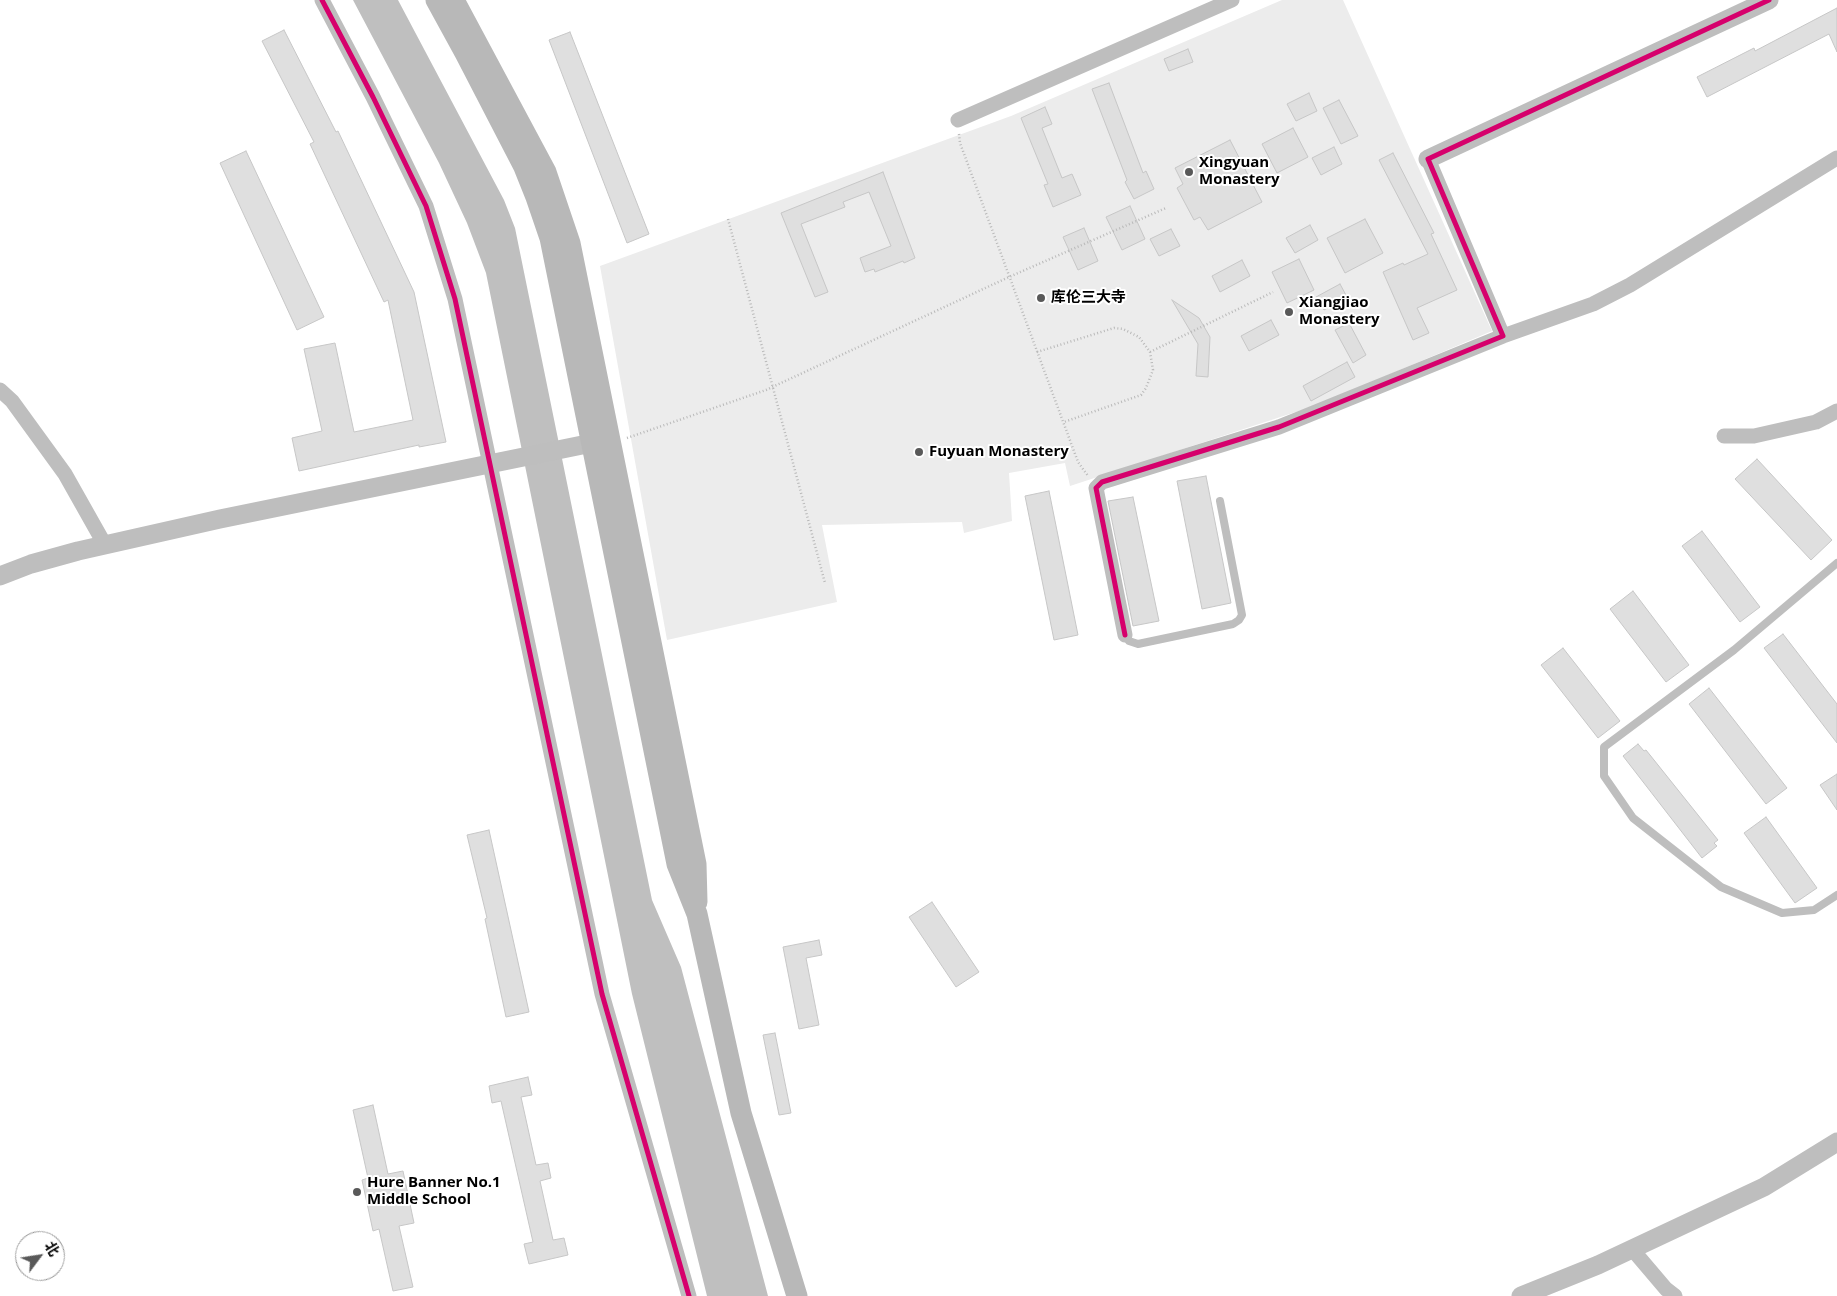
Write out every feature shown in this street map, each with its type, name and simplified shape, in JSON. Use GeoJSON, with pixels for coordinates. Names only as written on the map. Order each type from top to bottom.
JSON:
{"type":"FeatureCollection","features":[{"type":"Feature","properties":{"kind":"main road"},"geometry":{"type":"LineString","coordinates":[[436,0],[524,167],[550,238],[602,443],[696,864],[697,914],[741,1113],[797,1296]]}},
{"type":"Feature","properties":{"kind":"main road"},"geometry":{"type":"LineString","coordinates":[[454,0],[546,172],[559,206],[570,243],[602,443]]}},
{"type":"Feature","properties":{"kind":"street"},"geometry":{"type":"LineString","coordinates":[[322,0],[373,97],[426,206],[455,299],[602,994],[689,1296]]}},
{"type":"Feature","properties":{"kind":"street"},"geometry":{"type":"LineString","coordinates":[[958,120],[1232,0]]}},
{"type":"Feature","properties":{"kind":"street"},"geometry":{"type":"LineString","coordinates":[[1502,336],[1428,159],[1747,4],[1768,0]]}},
{"type":"Feature","properties":{"kind":"street"},"geometry":{"type":"LineString","coordinates":[[1125,635],[1096,488],[1102,482],[1279,427],[1502,336],[1593,304],[1630,285],[1837,158]]}},
{"type":"Feature","properties":{"kind":"street"},"geometry":{"type":"LineString","coordinates":[[0,390],[12,401],[65,474],[105,546]]}},
{"type":"Feature","properties":{"kind":"street"},"geometry":{"type":"LineString","coordinates":[[1724,436],[1754,436],[1816,422],[1837,411]]}},
{"type":"Feature","properties":{"kind":"street"},"geometry":{"type":"LineString","coordinates":[[0,576],[31,564],[220,519],[602,443]]}},
{"type":"Feature","properties":{"kind":"street"},"geometry":{"type":"LineString","coordinates":[[1521,1296],[1598,1265],[1764,1187],[1837,1142]]}},
{"type":"Feature","properties":{"kind":"street"},"geometry":{"type":"LineString","coordinates":[[1632,1249],[1666,1289],[1675,1296]]}},
{"type":"Feature","properties":{"kind":"lane"},"geometry":{"type":"LineString","coordinates":[[1125,635],[1129,641],[1138,644],[1233,624],[1239,620],[1242,615],[1220,501]]}},
{"type":"Feature","properties":{"kind":"lane"},"geometry":{"type":"LineString","coordinates":[[1837,563],[1734,650],[1604,747],[1604,776],[1633,818],[1722,887],[1782,913],[1814,910],[1837,895]]}},
{"type":"Feature","properties":{"kind":"path"},"geometry":{"type":"LineString","coordinates":[[958,120],[960,143],[1063,422],[1078,462],[1096,488]]}},
{"type":"Feature","properties":{"kind":"path"},"geometry":{"type":"LineString","coordinates":[[602,443],[773,387],[1010,277],[1166,208]]}},
{"type":"Feature","properties":{"kind":"path"},"geometry":{"type":"LineString","coordinates":[[728,219],[825,583]]}},
{"type":"Feature","properties":{"kind":"path"},"geometry":{"type":"LineString","coordinates":[[1150,352],[1273,292]]}},
{"type":"Feature","properties":{"kind":"path"},"geometry":{"type":"LineString","coordinates":[[1037,352],[1114,328],[1123,329],[1139,337],[1150,352],[1153,370],[1146,388],[1140,395],[1063,422]]}},
{"type":"Feature","properties":{"kind":"shaded area"},"geometry":{"type":"Polygon","coordinates":[[[353,0],[398,0],[504,200],[515,228],[652,900],[681,967],[768,1296],[707,1296],[632,994],[486,273],[467,223],[439,163],[353,0]]]}},
{"type":"Feature","properties":{"kind":"shaded area","name":"库伦三大寺"},"geometry":{"type":"Polygon","coordinates":[[[1282,0],[1343,0],[1492,331],[1317,405],[1070,486],[1065,463],[1009,473],[1012,521],[964,533],[962,522],[822,525],[837,602],[667,640],[600,266],[1011,116],[1282,0]]]}},
{"type":"Feature","properties":{"kind":"building"},"geometry":{"type":"Polygon","coordinates":[[[1837,8],[1837,52],[1829,34],[1707,97],[1697,77],[1754,48],[1755,51],[1837,8]]]}},
{"type":"Feature","properties":{"kind":"building"},"geometry":{"type":"Polygon","coordinates":[[[284,30],[336,132],[338,131],[414,292],[446,442],[419,447],[419,445],[299,471],[292,438],[322,431],[304,349],[335,343],[354,432],[413,420],[388,300],[384,302],[310,144],[314,142],[262,41],[284,30]]]}},
{"type":"Feature","properties":{"kind":"building"},"geometry":{"type":"Polygon","coordinates":[[[570,32],[649,234],[627,243],[549,40],[570,32]]]}},
{"type":"Feature","properties":{"kind":"building"},"geometry":{"type":"Polygon","coordinates":[[[1188,49],[1193,62],[1169,71],[1164,59],[1188,49]]]}},
{"type":"Feature","properties":{"kind":"building"},"geometry":{"type":"Polygon","coordinates":[[[1109,83],[1143,173],[1146,171],[1154,189],[1134,199],[1125,182],[1127,180],[1092,89],[1109,83]]]}},
{"type":"Feature","properties":{"kind":"building"},"geometry":{"type":"Polygon","coordinates":[[[1309,93],[1317,111],[1296,121],[1287,104],[1309,93]]]}},
{"type":"Feature","properties":{"kind":"building"},"geometry":{"type":"Polygon","coordinates":[[[1339,100],[1358,136],[1341,144],[1323,108],[1339,100]]]}},
{"type":"Feature","properties":{"kind":"building"},"geometry":{"type":"Polygon","coordinates":[[[1045,107],[1052,124],[1042,128],[1062,178],[1072,174],[1081,195],[1053,207],[1044,185],[1048,184],[1021,118],[1045,107]]]}},
{"type":"Feature","properties":{"kind":"building"},"geometry":{"type":"Polygon","coordinates":[[[1293,128],[1308,157],[1277,173],[1262,144],[1293,128]]]}},
{"type":"Feature","properties":{"kind":"building"},"geometry":{"type":"Polygon","coordinates":[[[1230,140],[1262,202],[1208,230],[1200,217],[1194,220],[1177,188],[1183,184],[1175,168],[1230,140]]]}},
{"type":"Feature","properties":{"kind":"building"},"geometry":{"type":"Polygon","coordinates":[[[1334,147],[1342,164],[1321,175],[1312,158],[1334,147]]]}},
{"type":"Feature","properties":{"kind":"building"},"geometry":{"type":"Polygon","coordinates":[[[246,151],[324,317],[297,330],[220,163],[246,151]]]}},
{"type":"Feature","properties":{"kind":"building"},"geometry":{"type":"Polygon","coordinates":[[[1393,153],[1434,233],[1431,234],[1457,290],[1417,308],[1429,333],[1413,340],[1383,272],[1428,254],[1379,160],[1393,153]]]}},
{"type":"Feature","properties":{"kind":"building"},"geometry":{"type":"Polygon","coordinates":[[[883,172],[915,258],[875,272],[874,269],[865,272],[860,258],[891,246],[869,192],[843,202],[845,207],[801,224],[828,292],[815,297],[781,213],[883,172]]]}},
{"type":"Feature","properties":{"kind":"building"},"geometry":{"type":"Polygon","coordinates":[[[1130,206],[1145,239],[1122,250],[1106,217],[1130,206]]]}},
{"type":"Feature","properties":{"kind":"building"},"geometry":{"type":"Polygon","coordinates":[[[1365,219],[1383,253],[1345,273],[1327,238],[1365,219]]]}},
{"type":"Feature","properties":{"kind":"building"},"geometry":{"type":"Polygon","coordinates":[[[1310,225],[1318,240],[1295,253],[1286,238],[1310,225]]]}},
{"type":"Feature","properties":{"kind":"building"},"geometry":{"type":"Polygon","coordinates":[[[1084,228],[1098,261],[1078,270],[1063,237],[1084,228]]]}},
{"type":"Feature","properties":{"kind":"building"},"geometry":{"type":"Polygon","coordinates":[[[1171,229],[1180,246],[1159,256],[1150,239],[1171,229]]]}},
{"type":"Feature","properties":{"kind":"building"},"geometry":{"type":"Polygon","coordinates":[[[1299,259],[1314,290],[1287,303],[1272,272],[1299,259]]]}},
{"type":"Feature","properties":{"kind":"building"},"geometry":{"type":"Polygon","coordinates":[[[1242,260],[1250,276],[1220,292],[1212,276],[1242,260]]]}},
{"type":"Feature","properties":{"kind":"building"},"geometry":{"type":"Polygon","coordinates":[[[1340,284],[1347,297],[1324,310],[1316,297],[1340,284]]]}},
{"type":"Feature","properties":{"kind":"building"},"geometry":{"type":"Polygon","coordinates":[[[1172,300],[1199,318],[1210,337],[1208,377],[1196,376],[1198,344],[1172,300]]]}},
{"type":"Feature","properties":{"kind":"building"},"geometry":{"type":"Polygon","coordinates":[[[1271,320],[1279,335],[1249,351],[1241,336],[1271,320]]]}},
{"type":"Feature","properties":{"kind":"building"},"geometry":{"type":"Polygon","coordinates":[[[1349,323],[1366,355],[1353,363],[1335,330],[1349,323]]]}},
{"type":"Feature","properties":{"kind":"building"},"geometry":{"type":"Polygon","coordinates":[[[1347,362],[1355,377],[1311,401],[1303,386],[1347,362]]]}},
{"type":"Feature","properties":{"kind":"building"},"geometry":{"type":"Polygon","coordinates":[[[1757,459],[1832,540],[1811,560],[1735,479],[1757,459]]]}},
{"type":"Feature","properties":{"kind":"building"},"geometry":{"type":"Polygon","coordinates":[[[1206,476],[1231,603],[1202,609],[1177,481],[1206,476]]]}},
{"type":"Feature","properties":{"kind":"building"},"geometry":{"type":"Polygon","coordinates":[[[1049,491],[1078,635],[1054,640],[1025,496],[1049,491]]]}},
{"type":"Feature","properties":{"kind":"building"},"geometry":{"type":"Polygon","coordinates":[[[1133,497],[1159,621],[1133,626],[1108,501],[1133,497]]]}},
{"type":"Feature","properties":{"kind":"building"},"geometry":{"type":"Polygon","coordinates":[[[1702,531],[1760,607],[1740,622],[1682,546],[1702,531]]]}},
{"type":"Feature","properties":{"kind":"building"},"geometry":{"type":"Polygon","coordinates":[[[1633,591],[1689,665],[1666,682],[1610,609],[1633,591]]]}},
{"type":"Feature","properties":{"kind":"building"},"geometry":{"type":"Polygon","coordinates":[[[1783,634],[1837,704],[1837,743],[1764,648],[1783,634]]]}},
{"type":"Feature","properties":{"kind":"building"},"geometry":{"type":"Polygon","coordinates":[[[1563,648],[1620,721],[1598,738],[1541,665],[1563,648]]]}},
{"type":"Feature","properties":{"kind":"building"},"geometry":{"type":"Polygon","coordinates":[[[1709,688],[1787,788],[1766,804],[1689,704],[1709,688]]]}},
{"type":"Feature","properties":{"kind":"building"},"geometry":{"type":"Polygon","coordinates":[[[1638,744],[1644,751],[1646,750],[1718,840],[1714,843],[1717,846],[1702,858],[1623,756],[1638,744]]]}},
{"type":"Feature","properties":{"kind":"building"},"geometry":{"type":"Polygon","coordinates":[[[1837,774],[1837,810],[1820,785],[1837,774]]]}},
{"type":"Feature","properties":{"kind":"building"},"geometry":{"type":"Polygon","coordinates":[[[1766,817],[1817,888],[1795,903],[1744,833],[1766,817]]]}},
{"type":"Feature","properties":{"kind":"building"},"geometry":{"type":"Polygon","coordinates":[[[489,830],[529,1012],[506,1017],[485,919],[487,918],[467,835],[489,830]]]}},
{"type":"Feature","properties":{"kind":"building"},"geometry":{"type":"Polygon","coordinates":[[[932,902],[979,972],[956,987],[909,917],[932,902]]]}},
{"type":"Feature","properties":{"kind":"building"},"geometry":{"type":"Polygon","coordinates":[[[819,940],[822,955],[806,958],[819,1025],[799,1029],[783,947],[819,940]]]}},
{"type":"Feature","properties":{"kind":"building"},"geometry":{"type":"Polygon","coordinates":[[[775,1033],[791,1113],[779,1115],[763,1035],[775,1033]]]}},
{"type":"Feature","properties":{"kind":"building"},"geometry":{"type":"Polygon","coordinates":[[[528,1077],[532,1095],[521,1097],[536,1165],[548,1163],[551,1178],[540,1181],[553,1240],[564,1238],[568,1255],[529,1264],[524,1244],[533,1242],[501,1101],[492,1103],[489,1086],[528,1077]]]}},
{"type":"Feature","properties":{"kind":"building"},"geometry":{"type":"Polygon","coordinates":[[[373,1105],[388,1174],[403,1171],[414,1223],[399,1226],[413,1287],[393,1291],[379,1229],[373,1231],[362,1180],[368,1178],[353,1110],[373,1105]]]}},
{"type":"Feature","properties":{"kind":"cycle path"},"geometry":{"type":"LineString","coordinates":[[322,0],[373,97],[426,206],[455,299],[602,994],[689,1296]]}},
{"type":"Feature","properties":{"kind":"cycle path"},"geometry":{"type":"LineString","coordinates":[[1125,635],[1096,488],[1102,482],[1279,427],[1503,336],[1428,159],[1769,0]]}},
{"type":"Feature","properties":{"kind":"place","name":"Xingyuan Monastery"},"geometry":{"type":"Point","coordinates":[1189,172]}},
{"type":"Feature","properties":{"kind":"place","name":"库伦三大寺"},"geometry":{"type":"Point","coordinates":[1041,298]}},
{"type":"Feature","properties":{"kind":"place","name":"Xiangjiao Monastery"},"geometry":{"type":"Point","coordinates":[1289,312]}},
{"type":"Feature","properties":{"kind":"place","name":"Fuyuan Monastery"},"geometry":{"type":"Point","coordinates":[919,452]}},
{"type":"Feature","properties":{"kind":"place","name":"Hure Banner No.1 Middle School"},"geometry":{"type":"Point","coordinates":[357,1192]}}]}
